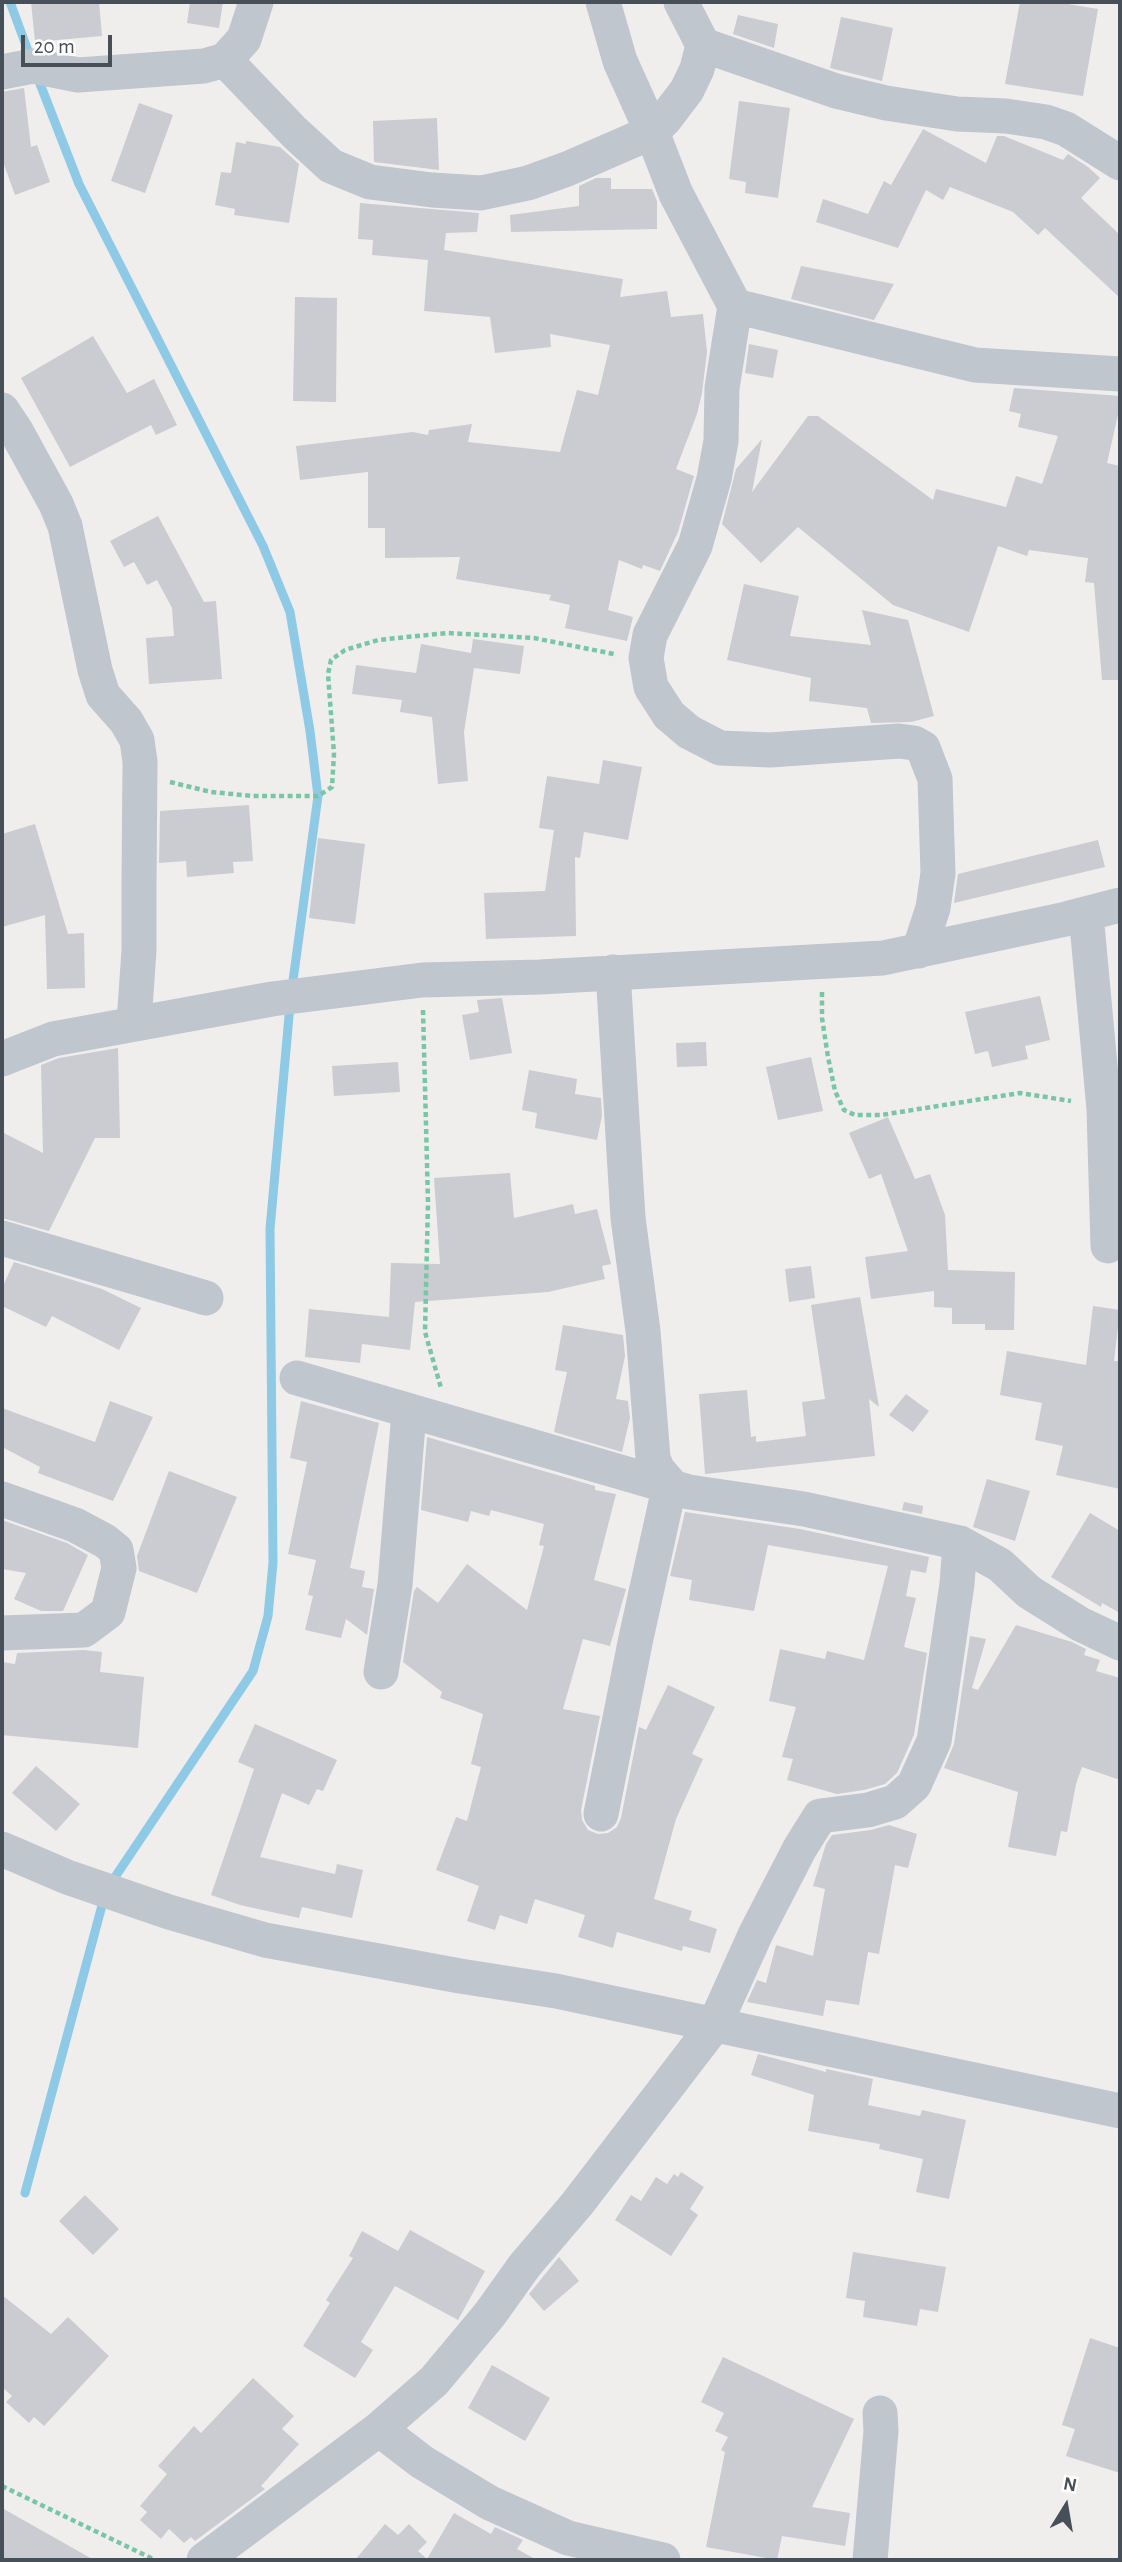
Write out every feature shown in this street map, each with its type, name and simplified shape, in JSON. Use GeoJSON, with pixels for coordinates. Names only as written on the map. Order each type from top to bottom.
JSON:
{"type":"FeatureCollection","features":[{"type":"Feature","properties":{"kind":"street"},"geometry":{"type":"LineString","coordinates":[[2,72],[33,66],[78,75],[204,66],[225,60],[244,39],[256,2]]}},
{"type":"Feature","properties":{"kind":"street"},"geometry":{"type":"LineString","coordinates":[[603,2],[606,20],[620,61],[676,194],[735,306],[722,388],[722,441],[714,479],[695,546],[650,635],[646,658],[651,687],[669,715],[690,732],[720,748],[770,750],[899,741],[914,743],[923,748],[934,779],[938,873],[933,908],[919,951]]}},
{"type":"Feature","properties":{"kind":"street"},"geometry":{"type":"LineString","coordinates":[[225,60],[294,132],[331,166],[370,182],[481,193],[528,183],[652,132],[687,90],[697,69],[703,45],[681,2]]}},
{"type":"Feature","properties":{"kind":"street"},"geometry":{"type":"LineString","coordinates":[[703,45],[836,91],[886,103],[957,114],[1006,116],[1046,122],[1066,130],[1120,163]]}},
{"type":"Feature","properties":{"kind":"street"},"geometry":{"type":"LineString","coordinates":[[735,306],[975,365],[1120,373]]}},
{"type":"Feature","properties":{"kind":"street"},"geometry":{"type":"LineString","coordinates":[[2,410],[43,478],[65,526],[95,670],[103,695],[126,721],[136,740],[139,775],[139,950],[134,1023]]}},
{"type":"Feature","properties":{"kind":"street"},"geometry":{"type":"LineString","coordinates":[[2,1059],[53,1040],[272,999],[422,980],[883,958],[1120,905]]}},
{"type":"Feature","properties":{"kind":"street"},"geometry":{"type":"LineString","coordinates":[[1086,914],[1104,1109],[1108,1246]]}},
{"type":"Feature","properties":{"kind":"street"},"geometry":{"type":"LineString","coordinates":[[613,972],[628,1218],[643,1331],[653,1458],[657,1469],[670,1485]]}},
{"type":"Feature","properties":{"kind":"street"},"geometry":{"type":"LineString","coordinates":[[2,1238],[206,1298]]}},
{"type":"Feature","properties":{"kind":"street"},"geometry":{"type":"LineString","coordinates":[[298,1378],[689,1492],[804,1509],[960,1543],[1000,1565],[1029,1592],[1080,1624],[1120,1643]]}},
{"type":"Feature","properties":{"kind":"street"},"geometry":{"type":"LineString","coordinates":[[381,1672],[395,1585],[408,1412]]}},
{"type":"Feature","properties":{"kind":"street"},"geometry":{"type":"LineString","coordinates":[[601,1814],[670,1485]]}},
{"type":"Feature","properties":{"kind":"street"},"geometry":{"type":"LineString","coordinates":[[2,1499],[75,1525],[105,1541],[116,1550],[119,1568],[108,1612],[84,1630],[2,1633]]}},
{"type":"Feature","properties":{"kind":"street"},"geometry":{"type":"LineString","coordinates":[[204,2560],[379,2429],[434,2381],[490,2314],[525,2265],[577,2204],[715,2024],[757,1933],[800,1848],[820,1816],[867,1810],[895,1802],[914,1784],[934,1741],[957,1584],[960,1543]]}},
{"type":"Feature","properties":{"kind":"street"},"geometry":{"type":"LineString","coordinates":[[2,1849],[66,1877],[265,1940],[556,1991],[1120,2111]]}},
{"type":"Feature","properties":{"kind":"street"},"geometry":{"type":"LineString","coordinates":[[870,2560],[880,2413]]}},
{"type":"Feature","properties":{"kind":"street"},"geometry":{"type":"LineString","coordinates":[[379,2429],[422,2462],[489,2503],[569,2538],[663,2560]]}},
{"type":"Feature","properties":{"kind":"path"},"geometry":{"type":"LineString","coordinates":[[139,775],[211,792],[253,796],[318,796],[332,787],[334,754],[328,674],[331,660],[345,650],[378,640],[447,633],[534,638],[598,653],[646,658]]}},
{"type":"Feature","properties":{"kind":"path"},"geometry":{"type":"LineString","coordinates":[[838,961],[825,982],[821,998],[835,1091],[844,1110],[855,1115],[881,1115],[1020,1093],[1065,1099],[1104,1109]]}},
{"type":"Feature","properties":{"kind":"path"},"geometry":{"type":"LineString","coordinates":[[422,980],[428,1202],[425,1332],[440,1386],[456,1424]]}},
{"type":"Feature","properties":{"kind":"path"},"geometry":{"type":"LineString","coordinates":[[2,2486],[155,2560]]}},
{"type":"Feature","properties":{"kind":"building"},"geometry":{"type":"Polygon","coordinates":[[[31,2],[99,2],[102,36],[35,42],[31,2]]]}},
{"type":"Feature","properties":{"kind":"building"},"geometry":{"type":"Polygon","coordinates":[[[190,2],[223,2],[219,28],[187,23],[190,2]]]}},
{"type":"Feature","properties":{"kind":"building"},"geometry":{"type":"Polygon","coordinates":[[[1020,2],[1056,2],[1098,9],[1083,96],[1005,84],[1020,2]]]}},
{"type":"Feature","properties":{"kind":"building"},"geometry":{"type":"Polygon","coordinates":[[[738,15],[778,24],[774,48],[733,34],[738,15]]]}},
{"type":"Feature","properties":{"kind":"building"},"geometry":{"type":"Polygon","coordinates":[[[841,17],[893,28],[882,81],[830,68],[841,17]]]}},
{"type":"Feature","properties":{"kind":"building"},"geometry":{"type":"Polygon","coordinates":[[[24,88],[31,147],[37,145],[50,182],[15,195],[2,159],[2,92],[24,88]]]}},
{"type":"Feature","properties":{"kind":"building"},"geometry":{"type":"Polygon","coordinates":[[[739,101],[790,108],[778,198],[745,193],[746,182],[729,179],[739,101]]]}},
{"type":"Feature","properties":{"kind":"building"},"geometry":{"type":"Polygon","coordinates":[[[139,103],[173,115],[145,193],[111,181],[139,103]]]}},
{"type":"Feature","properties":{"kind":"building"},"geometry":{"type":"Polygon","coordinates":[[[437,118],[439,170],[374,162],[373,121],[437,118]]]}},
{"type":"Feature","properties":{"kind":"building"},"geometry":{"type":"Polygon","coordinates":[[[923,129],[986,163],[997,136],[1004,136],[1063,160],[1068,154],[1088,167],[1100,178],[1081,198],[1120,235],[1120,298],[1045,228],[1038,235],[1013,212],[950,187],[943,200],[926,190],[898,248],[816,222],[823,199],[868,214],[884,181],[891,185],[923,129]]]}},
{"type":"Feature","properties":{"kind":"building"},"geometry":{"type":"Polygon","coordinates":[[[246,141],[280,147],[299,164],[289,223],[234,215],[235,209],[215,205],[221,172],[231,173],[236,142],[246,144],[246,141]]]}},
{"type":"Feature","properties":{"kind":"building"},"geometry":{"type":"Polygon","coordinates":[[[596,178],[611,178],[611,189],[652,189],[657,201],[657,229],[511,232],[510,215],[579,206],[579,186],[596,178]]]}},
{"type":"Feature","properties":{"kind":"building"},"geometry":{"type":"Polygon","coordinates":[[[360,203],[479,213],[477,232],[446,233],[444,250],[623,279],[620,297],[667,291],[671,317],[703,314],[707,352],[702,393],[676,469],[694,476],[678,532],[660,571],[643,565],[642,569],[619,560],[608,610],[633,617],[627,641],[565,628],[570,605],[549,600],[551,595],[456,579],[460,557],[385,558],[385,528],[368,528],[368,472],[300,480],[296,446],[413,432],[428,435],[429,430],[472,424],[468,442],[560,452],[577,390],[598,395],[610,345],[550,334],[551,347],[495,353],[490,317],[424,311],[428,260],[372,255],[373,240],[358,239],[360,203]]]}},
{"type":"Feature","properties":{"kind":"building"},"geometry":{"type":"Polygon","coordinates":[[[801,266],[894,284],[874,320],[791,299],[801,266]]]}},
{"type":"Feature","properties":{"kind":"building"},"geometry":{"type":"Polygon","coordinates":[[[295,297],[337,298],[336,402],[293,401],[295,297]]]}},
{"type":"Feature","properties":{"kind":"building"},"geometry":{"type":"Polygon","coordinates":[[[93,336],[127,393],[154,379],[177,425],[156,435],[151,425],[70,467],[21,378],[93,336]]]}},
{"type":"Feature","properties":{"kind":"building"},"geometry":{"type":"Polygon","coordinates":[[[749,344],[778,350],[773,378],[745,373],[749,344]]]}},
{"type":"Feature","properties":{"kind":"building"},"geometry":{"type":"Polygon","coordinates":[[[1014,388],[1120,396],[1107,463],[1120,466],[1120,680],[1102,680],[1094,583],[1085,582],[1088,558],[1029,550],[1027,556],[998,546],[969,632],[893,605],[798,527],[761,563],[722,524],[736,469],[762,439],[752,492],[808,416],[818,416],[933,500],[936,489],[1006,507],[1016,476],[1042,484],[1058,436],[1018,427],[1021,414],[1009,411],[1014,388]]]}},
{"type":"Feature","properties":{"kind":"building"},"geometry":{"type":"Polygon","coordinates":[[[158,516],[204,602],[216,601],[222,679],[149,684],[146,638],[174,636],[172,608],[157,580],[147,585],[134,562],[124,567],[110,541],[158,516]]]}},
{"type":"Feature","properties":{"kind":"building"},"geometry":{"type":"Polygon","coordinates":[[[744,584],[799,596],[790,636],[871,645],[862,610],[908,620],[934,716],[911,722],[871,723],[867,708],[809,701],[811,678],[727,660],[744,584]]]}},
{"type":"Feature","properties":{"kind":"building"},"geometry":{"type":"Polygon","coordinates":[[[473,639],[524,646],[520,674],[474,668],[464,732],[468,781],[438,784],[432,717],[400,712],[402,700],[352,694],[356,665],[416,673],[421,644],[471,653],[473,639]]]}},
{"type":"Feature","properties":{"kind":"building"},"geometry":{"type":"Polygon","coordinates":[[[603,760],[642,767],[628,840],[584,832],[580,858],[575,857],[576,936],[486,939],[484,893],[545,891],[554,830],[539,828],[547,776],[599,784],[603,760]]]}},
{"type":"Feature","properties":{"kind":"building"},"geometry":{"type":"Polygon","coordinates":[[[249,805],[253,861],[233,862],[234,873],[187,877],[186,861],[159,863],[160,811],[249,805]]]}},
{"type":"Feature","properties":{"kind":"building"},"geometry":{"type":"Polygon","coordinates":[[[35,824],[68,934],[84,933],[85,988],[47,989],[45,915],[2,927],[2,834],[35,824]]]}},
{"type":"Feature","properties":{"kind":"building"},"geometry":{"type":"Polygon","coordinates":[[[318,838],[365,844],[355,924],[309,918],[318,838]]]}},
{"type":"Feature","properties":{"kind":"building"},"geometry":{"type":"Polygon","coordinates":[[[1098,840],[1105,867],[954,903],[958,874],[1098,840]]]}},
{"type":"Feature","properties":{"kind":"building"},"geometry":{"type":"Polygon","coordinates":[[[1040,996],[1050,1040],[1025,1046],[1028,1059],[992,1067],[988,1051],[975,1054],[965,1012],[1040,996]]]}},
{"type":"Feature","properties":{"kind":"building"},"geometry":{"type":"Polygon","coordinates":[[[502,998],[512,1053],[470,1060],[462,1015],[479,1012],[477,1000],[502,998]]]}},
{"type":"Feature","properties":{"kind":"building"},"geometry":{"type":"Polygon","coordinates":[[[706,1042],[707,1066],[677,1067],[676,1043],[706,1042]]]}},
{"type":"Feature","properties":{"kind":"building"},"geometry":{"type":"Polygon","coordinates":[[[118,1048],[120,1138],[95,1138],[49,1231],[2,1218],[2,1132],[43,1153],[41,1065],[59,1058],[118,1048]]]}},
{"type":"Feature","properties":{"kind":"building"},"geometry":{"type":"Polygon","coordinates":[[[811,1057],[823,1111],[778,1120],[766,1067],[811,1057]]]}},
{"type":"Feature","properties":{"kind":"building"},"geometry":{"type":"Polygon","coordinates":[[[398,1062],[400,1092],[334,1096],[332,1066],[398,1062]]]}},
{"type":"Feature","properties":{"kind":"building"},"geometry":{"type":"Polygon","coordinates":[[[529,1070],[577,1079],[575,1094],[601,1098],[602,1116],[597,1140],[535,1128],[537,1113],[522,1110],[529,1070]]]}},
{"type":"Feature","properties":{"kind":"building"},"geometry":{"type":"Polygon","coordinates":[[[888,1117],[915,1179],[930,1174],[945,1215],[948,1270],[1015,1272],[1014,1330],[985,1330],[985,1324],[952,1324],[952,1308],[934,1307],[934,1291],[871,1299],[865,1257],[908,1251],[881,1174],[869,1179],[849,1133],[888,1117]]]}},
{"type":"Feature","properties":{"kind":"building"},"geometry":{"type":"Polygon","coordinates":[[[510,1173],[514,1218],[573,1204],[575,1214],[597,1209],[611,1264],[602,1266],[605,1279],[548,1292],[415,1302],[410,1350],[362,1344],[360,1363],[305,1357],[309,1309],[389,1317],[391,1263],[440,1264],[434,1178],[510,1173]]]}},
{"type":"Feature","properties":{"kind":"building"},"geometry":{"type":"Polygon","coordinates":[[[14,1262],[102,1289],[141,1308],[119,1350],[52,1316],[46,1327],[2,1306],[2,1288],[14,1262]]]}},
{"type":"Feature","properties":{"kind":"building"},"geometry":{"type":"Polygon","coordinates":[[[811,1266],[815,1298],[789,1302],[785,1269],[811,1266]]]}},
{"type":"Feature","properties":{"kind":"building"},"geometry":{"type":"Polygon","coordinates":[[[860,1297],[879,1407],[869,1399],[875,1456],[705,1474],[699,1394],[747,1390],[751,1437],[756,1436],[756,1442],[806,1436],[802,1402],[825,1399],[811,1305],[860,1297]]]}},
{"type":"Feature","properties":{"kind":"building"},"geometry":{"type":"Polygon","coordinates":[[[1093,1306],[1120,1310],[1114,1361],[1120,1361],[1120,1489],[1056,1475],[1063,1446],[1035,1440],[1042,1403],[1000,1395],[1007,1351],[1086,1365],[1093,1306]]]}},
{"type":"Feature","properties":{"kind":"building"},"geometry":{"type":"Polygon","coordinates":[[[563,1325],[623,1335],[625,1356],[616,1399],[628,1401],[630,1418],[622,1452],[554,1432],[567,1372],[555,1370],[563,1325]]]}},
{"type":"Feature","properties":{"kind":"building"},"geometry":{"type":"Polygon","coordinates":[[[906,1394],[929,1411],[913,1432],[889,1415],[906,1394]]]}},
{"type":"Feature","properties":{"kind":"building"},"geometry":{"type":"Polygon","coordinates":[[[110,1401],[153,1417],[113,1501],[38,1473],[40,1467],[2,1447],[2,1408],[95,1442],[110,1401]]]}},
{"type":"Feature","properties":{"kind":"building"},"geometry":{"type":"Polygon","coordinates":[[[301,1401],[379,1423],[350,1568],[365,1571],[362,1587],[374,1589],[367,1635],[346,1619],[341,1638],[305,1630],[313,1596],[308,1595],[316,1560],[288,1554],[307,1462],[290,1458],[301,1401]]]}},
{"type":"Feature","properties":{"kind":"building"},"geometry":{"type":"Polygon","coordinates":[[[427,1437],[595,1486],[595,1490],[616,1494],[594,1580],[626,1589],[610,1646],[583,1639],[563,1709],[600,1716],[581,1810],[582,1820],[588,1830],[598,1834],[608,1833],[617,1827],[639,1727],[646,1730],[668,1685],[715,1707],[692,1754],[703,1759],[676,1819],[654,1899],[692,1911],[689,1920],[717,1929],[710,1953],[683,1946],[682,1951],[617,1932],[613,1948],[578,1937],[585,1915],[535,1899],[527,1924],[500,1915],[495,1930],[467,1921],[479,1886],[436,1870],[456,1817],[467,1821],[481,1767],[471,1764],[483,1714],[440,1698],[442,1692],[403,1662],[414,1591],[417,1587],[438,1603],[467,1564],[527,1610],[544,1546],[539,1545],[544,1524],[491,1510],[489,1516],[471,1511],[468,1522],[421,1510],[427,1437]]]}},
{"type":"Feature","properties":{"kind":"building"},"geometry":{"type":"Polygon","coordinates":[[[169,1471],[237,1497],[197,1593],[139,1571],[137,1556],[169,1471]]]}},
{"type":"Feature","properties":{"kind":"building"},"geometry":{"type":"Polygon","coordinates":[[[987,1479],[1030,1491],[1015,1541],[973,1527],[987,1479]]]}},
{"type":"Feature","properties":{"kind":"building"},"geometry":{"type":"Polygon","coordinates":[[[904,1502],[923,1506],[922,1514],[902,1510],[904,1502]]]}},
{"type":"Feature","properties":{"kind":"building"},"geometry":{"type":"Polygon","coordinates":[[[685,1512],[800,1529],[929,1557],[926,1573],[911,1570],[906,1596],[916,1598],[904,1647],[927,1653],[914,1735],[897,1773],[885,1784],[837,1794],[787,1780],[793,1759],[782,1757],[796,1707],[769,1701],[780,1649],[825,1659],[827,1651],[864,1660],[888,1566],[768,1545],[754,1611],[689,1600],[692,1580],[670,1576],[685,1512]]]}},
{"type":"Feature","properties":{"kind":"building"},"geometry":{"type":"Polygon","coordinates":[[[1090,1513],[1120,1531],[1120,1613],[1102,1603],[1101,1607],[1051,1577],[1090,1513]]]}},
{"type":"Feature","properties":{"kind":"building"},"geometry":{"type":"Polygon","coordinates":[[[2,1520],[67,1543],[88,1555],[63,1611],[41,1611],[14,1599],[26,1573],[2,1569],[2,1520]]]}},
{"type":"Feature","properties":{"kind":"building"},"geometry":{"type":"Polygon","coordinates":[[[1016,1625],[1086,1649],[1084,1655],[1100,1660],[1096,1671],[1120,1678],[1120,1780],[1082,1767],[1067,1832],[1061,1831],[1056,1856],[1008,1847],[1018,1792],[944,1768],[954,1744],[970,1636],[986,1639],[972,1688],[978,1690],[1016,1625]]]}},
{"type":"Feature","properties":{"kind":"building"},"geometry":{"type":"Polygon","coordinates":[[[84,1650],[102,1652],[100,1672],[144,1677],[138,1748],[2,1735],[2,1662],[15,1664],[17,1653],[84,1650]]]}},
{"type":"Feature","properties":{"kind":"building"},"geometry":{"type":"Polygon","coordinates":[[[255,1724],[337,1760],[323,1791],[317,1789],[309,1805],[282,1793],[260,1857],[335,1874],[337,1864],[363,1870],[352,1918],[302,1907],[299,1918],[240,1905],[211,1895],[254,1769],[238,1762],[255,1724]]]}},
{"type":"Feature","properties":{"kind":"building"},"geometry":{"type":"Polygon","coordinates":[[[36,1766],[80,1804],[56,1831],[12,1793],[36,1766]]]}},
{"type":"Feature","properties":{"kind":"building"},"geometry":{"type":"Polygon","coordinates":[[[889,1825],[917,1834],[908,1868],[895,1865],[879,1954],[868,1952],[859,2005],[826,2000],[823,2016],[747,2002],[757,1980],[766,1983],[776,1945],[813,1956],[825,1889],[813,1886],[826,1844],[832,1835],[889,1825]]]}},
{"type":"Feature","properties":{"kind":"building"},"geometry":{"type":"Polygon","coordinates":[[[758,2054],[826,2072],[826,2069],[873,2079],[868,2105],[920,2116],[922,2110],[966,2120],[949,2199],[916,2192],[923,2159],[879,2149],[880,2144],[808,2131],[814,2095],[751,2075],[758,2054]]]}},
{"type":"Feature","properties":{"kind":"building"},"geometry":{"type":"Polygon","coordinates":[[[681,2172],[704,2187],[690,2209],[698,2215],[671,2256],[615,2220],[631,2195],[641,2201],[656,2177],[667,2184],[674,2174],[678,2177],[681,2172]]]}},
{"type":"Feature","properties":{"kind":"building"},"geometry":{"type":"Polygon","coordinates":[[[85,2195],[119,2229],[93,2255],[59,2221],[85,2195]]]}},
{"type":"Feature","properties":{"kind":"building"},"geometry":{"type":"Polygon","coordinates":[[[410,2230],[485,2271],[458,2320],[395,2286],[361,2342],[373,2350],[355,2378],[303,2346],[330,2303],[326,2300],[353,2258],[349,2256],[362,2231],[398,2251],[410,2230]]]}},
{"type":"Feature","properties":{"kind":"building"},"geometry":{"type":"Polygon","coordinates":[[[853,2252],[946,2267],[938,2312],[920,2309],[917,2326],[863,2317],[865,2301],[846,2298],[853,2252]]]}},
{"type":"Feature","properties":{"kind":"building"},"geometry":{"type":"Polygon","coordinates":[[[559,2257],[579,2281],[544,2311],[529,2294],[559,2257]]]}},
{"type":"Feature","properties":{"kind":"building"},"geometry":{"type":"Polygon","coordinates":[[[2,2295],[51,2334],[68,2317],[109,2356],[44,2426],[34,2417],[29,2423],[6,2402],[12,2396],[2,2387],[2,2295]]]}},
{"type":"Feature","properties":{"kind":"building"},"geometry":{"type":"Polygon","coordinates":[[[1090,2338],[1120,2348],[1120,2473],[1066,2456],[1075,2429],[1062,2425],[1090,2338]]]}},
{"type":"Feature","properties":{"kind":"building"},"geometry":{"type":"Polygon","coordinates":[[[723,2357],[854,2419],[812,2507],[850,2513],[845,2546],[782,2536],[777,2560],[706,2547],[725,2452],[721,2450],[728,2437],[715,2431],[724,2413],[701,2402],[723,2357]]]}},
{"type":"Feature","properties":{"kind":"building"},"geometry":{"type":"Polygon","coordinates":[[[492,2365],[550,2398],[525,2441],[468,2408],[492,2365]]]}},
{"type":"Feature","properties":{"kind":"building"},"geometry":{"type":"Polygon","coordinates":[[[253,2378],[294,2416],[282,2429],[299,2444],[261,2486],[265,2489],[195,2541],[191,2537],[184,2543],[169,2529],[161,2539],[140,2520],[147,2512],[140,2506],[167,2474],[158,2466],[194,2426],[201,2433],[253,2378]]]}},
{"type":"Feature","properties":{"kind":"building"},"geometry":{"type":"Polygon","coordinates":[[[2,2508],[94,2560],[2,2560],[2,2508]]]}},
{"type":"Feature","properties":{"kind":"building"},"geometry":{"type":"Polygon","coordinates":[[[454,2513],[491,2534],[495,2527],[523,2540],[517,2549],[537,2560],[355,2560],[385,2524],[398,2535],[409,2524],[427,2542],[418,2551],[427,2559],[454,2513]]]}},
{"type":"Feature","properties":{"kind":"waterway"},"geometry":{"type":"LineString","coordinates":[[10,2],[31,59]]}},
{"type":"Feature","properties":{"kind":"waterway"},"geometry":{"type":"LineString","coordinates":[[37,76],[79,184],[263,546],[290,612],[318,796],[292,988]]}},
{"type":"Feature","properties":{"kind":"waterway"},"geometry":{"type":"LineString","coordinates":[[109,1886],[253,1671],[268,1616],[273,1563],[270,1229],[290,1005]]}},
{"type":"Feature","properties":{"kind":"waterway"},"geometry":{"type":"LineString","coordinates":[[25,2193],[104,1898]]}}]}
